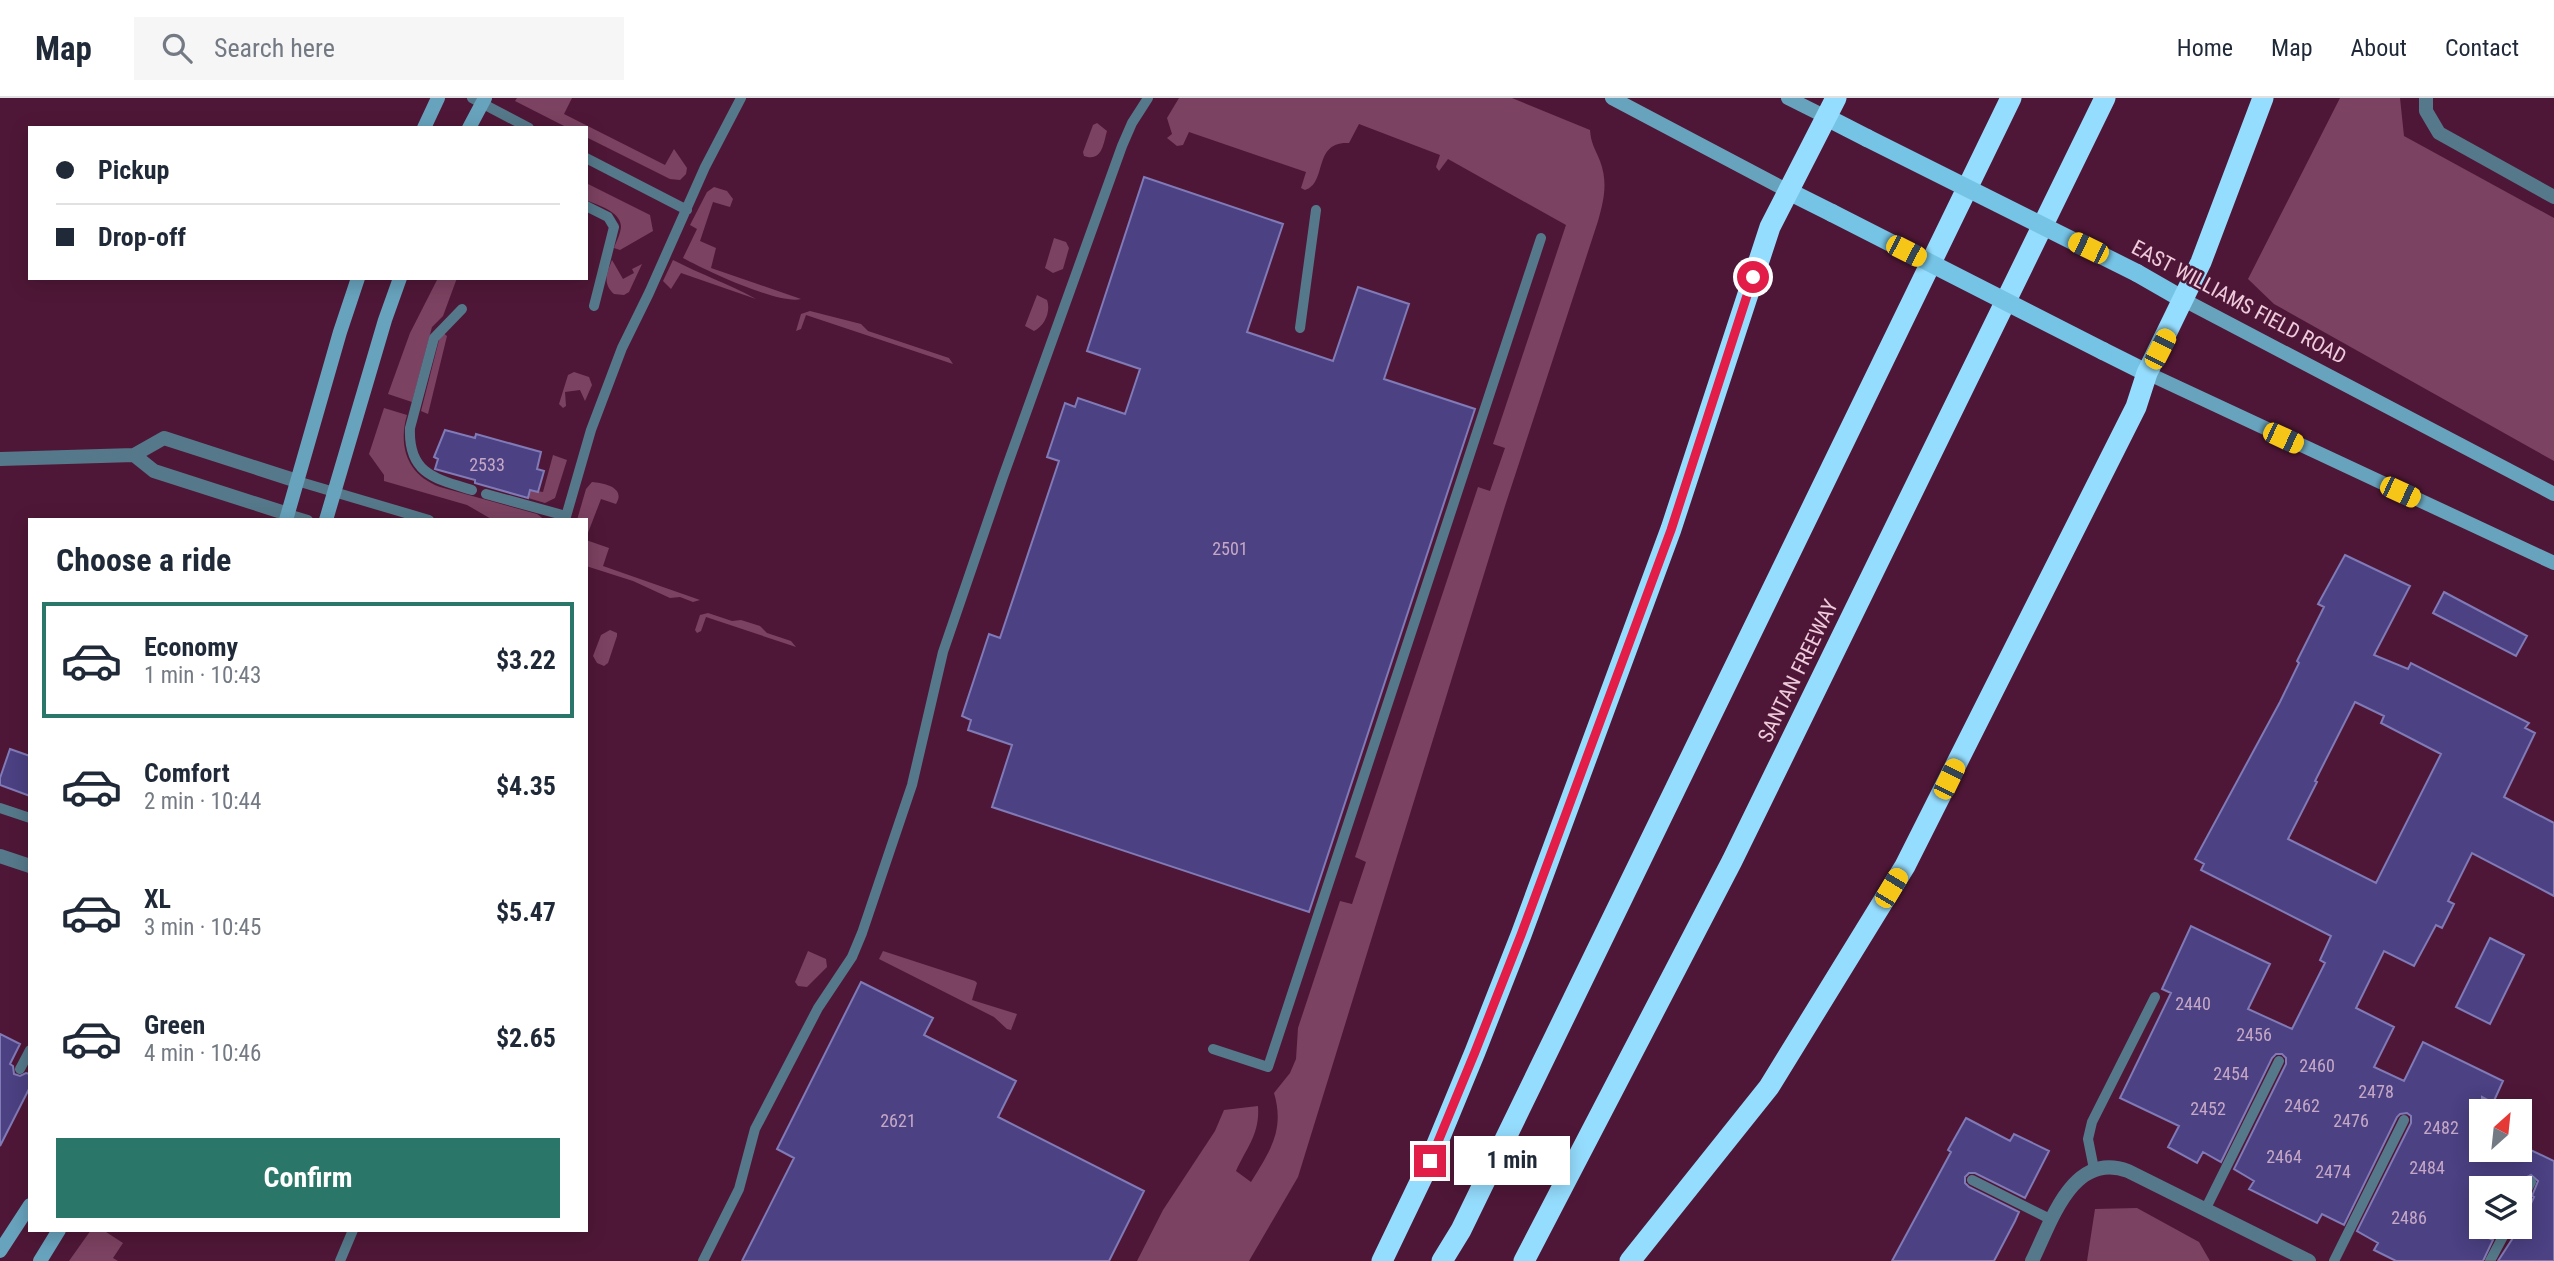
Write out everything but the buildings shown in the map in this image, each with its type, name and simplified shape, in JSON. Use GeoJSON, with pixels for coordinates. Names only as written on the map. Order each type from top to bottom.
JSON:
{"type":"FeatureCollection","features":[{"type":"Feature","properties":{"kind":"highway"},"geometry":{"type":"LineString","coordinates":[[1442,1261],[1468,1217],[2011,98]]}},
{"type":"Feature","properties":{"kind":"highway","name":"SANTAN FREEWAY"},"geometry":{"type":"LineString","coordinates":[[1524,1261],[1732,861],[2105,98]]}},
{"type":"Feature","properties":{"kind":"highway"},"geometry":{"type":"LineString","coordinates":[[1630,1261],[1769,1087],[1905,866],[2136,407],[2147,373],[2201,262],[2263,98]]}},
{"type":"Feature","properties":{"kind":"highway"},"geometry":{"type":"LineString","coordinates":[[1382,1261],[1430,1161],[1521,935],[1671,530],[1770,227],[1831,107]]}},
{"type":"Feature","properties":{"kind":"main road"},"geometry":{"type":"LineString","coordinates":[[425,126],[438,98]]}},
{"type":"Feature","properties":{"kind":"main road"},"geometry":{"type":"LineString","coordinates":[[1612,98],[1788,191],[2147,373],[2554,563]]}},
{"type":"Feature","properties":{"kind":"main road","name":"EAST WILLIAMS FIELD ROAD"},"geometry":{"type":"LineString","coordinates":[[1788,98],[1831,107],[1867,138],[2137,273],[2554,494]]}},
{"type":"Feature","properties":{"kind":"main road"},"geometry":{"type":"LineString","coordinates":[[470,126],[479,100]]}},
{"type":"Feature","properties":{"kind":"main road"},"geometry":{"type":"LineString","coordinates":[[287,517],[357,280]]}},
{"type":"Feature","properties":{"kind":"main road"},"geometry":{"type":"LineString","coordinates":[[327,518],[399,280]]}},
{"type":"Feature","properties":{"kind":"main road"},"geometry":{"type":"LineString","coordinates":[[0,1251],[28,1208]]}},
{"type":"Feature","properties":{"kind":"main road"},"geometry":{"type":"LineString","coordinates":[[40,1261],[59,1232]]}},
{"type":"Feature","properties":{"kind":"street"},"geometry":{"type":"LineString","coordinates":[[2426,98],[2426,111],[2439,134],[2554,197]]}},
{"type":"Feature","properties":{"kind":"street"},"geometry":{"type":"LineString","coordinates":[[0,460],[134,455],[164,438],[297,481]]}},
{"type":"Feature","properties":{"kind":"street"},"geometry":{"type":"LineString","coordinates":[[134,455],[154,471],[287,517]]}},
{"type":"Feature","properties":{"kind":"street"},"geometry":{"type":"LineString","coordinates":[[0,856],[28,865]]}},
{"type":"Feature","properties":{"kind":"street"},"geometry":{"type":"LineString","coordinates":[[2032,1261],[2067,1192],[2084,1174],[2094,1169],[2113,1167],[2309,1261]]}},
{"type":"Feature","properties":{"kind":"lane"},"geometry":{"type":"LineString","coordinates":[[486,494],[565,518],[591,430],[612,372],[705,167],[741,98]]}},
{"type":"Feature","properties":{"kind":"lane"},"geometry":{"type":"LineString","coordinates":[[703,1261],[739,1189],[755,1129],[818,1009],[852,957],[862,933],[912,785],[943,653],[982,537],[1118,157],[1132,123],[1148,98]]}},
{"type":"Feature","properties":{"kind":"lane"},"geometry":{"type":"LineString","coordinates":[[479,100],[525,126]]}},
{"type":"Feature","properties":{"kind":"lane"},"geometry":{"type":"LineString","coordinates":[[588,159],[687,210]]}},
{"type":"Feature","properties":{"kind":"lane"},"geometry":{"type":"LineString","coordinates":[[588,207],[607,217],[614,227],[594,306]]}},
{"type":"Feature","properties":{"kind":"lane"},"geometry":{"type":"LineString","coordinates":[[1300,328],[1316,210]]}},
{"type":"Feature","properties":{"kind":"lane"},"geometry":{"type":"LineString","coordinates":[[1213,1049],[1268,1067],[1541,238]]}},
{"type":"Feature","properties":{"kind":"lane"},"geometry":{"type":"LineString","coordinates":[[462,309],[434,338],[410,428],[410,442],[416,461],[427,473],[472,490]]}},
{"type":"Feature","properties":{"kind":"lane"},"geometry":{"type":"LineString","coordinates":[[297,481],[422,518]]}},
{"type":"Feature","properties":{"kind":"lane"},"geometry":{"type":"LineString","coordinates":[[0,808],[28,817]]}},
{"type":"Feature","properties":{"kind":"lane"},"geometry":{"type":"LineString","coordinates":[[2094,1169],[2088,1139],[2092,1122],[2155,997]]}},
{"type":"Feature","properties":{"kind":"lane"},"geometry":{"type":"LineString","coordinates":[[20,1069],[28,1054]]}},
{"type":"Feature","properties":{"kind":"lane"},"geometry":{"type":"LineString","coordinates":[[2205,1210],[2279,1061]]}},
{"type":"Feature","properties":{"kind":"lane"},"geometry":{"type":"LineString","coordinates":[[2334,1261],[2404,1120]]}},
{"type":"Feature","properties":{"kind":"lane"},"geometry":{"type":"LineString","coordinates":[[1972,1180],[2052,1220]]}},
{"type":"Feature","properties":{"kind":"lane"},"geometry":{"type":"LineString","coordinates":[[340,1261],[352,1232]]}},
{"type":"Feature","properties":{"kind":"lane"},"geometry":{"type":"LineString","coordinates":[[2490,1261],[2502,1239]]}},
{"type":"Feature","properties":{"kind":"shaded area"},"geometry":{"type":"Polygon","coordinates":[[[517,98],[572,98],[564,114],[588,126],[564,126],[515,101],[517,98]]]}},
{"type":"Feature","properties":{"kind":"shaded area"},"geometry":{"type":"Polygon","coordinates":[[[1179,98],[1512,98],[1590,130],[1604,184],[1598,221],[1505,506],[1298,1177],[1249,1261],[1137,1261],[1163,1210],[1215,1131],[1224,1110],[1258,1106],[1255,1133],[1236,1171],[1251,1182],[1270,1150],[1278,1118],[1274,1093],[1290,1073],[1296,1059],[1298,1028],[1340,901],[1352,904],[1366,862],[1355,857],[1478,487],[1490,491],[1505,448],[1493,444],[1566,225],[1448,159],[1439,171],[1436,167],[1440,155],[1359,124],[1349,143],[1337,144],[1325,155],[1312,186],[1305,190],[1301,188],[1306,172],[1189,132],[1183,145],[1177,146],[1167,138],[1172,134],[1167,118],[1179,98]]]}},
{"type":"Feature","properties":{"kind":"shaded area"},"geometry":{"type":"Polygon","coordinates":[[[2340,98],[2400,98],[2404,136],[2554,218],[2554,461],[2274,304],[2248,279],[2340,98]]]}},
{"type":"Feature","properties":{"kind":"shaded area"},"geometry":{"type":"Polygon","coordinates":[[[1097,123],[1107,131],[1103,147],[1095,157],[1084,156],[1093,125],[1097,123]]]}},
{"type":"Feature","properties":{"kind":"shaded area"},"geometry":{"type":"Polygon","coordinates":[[[588,126],[665,165],[674,149],[687,168],[686,174],[680,180],[670,179],[588,138],[588,126]]]}},
{"type":"Feature","properties":{"kind":"shaded area"},"geometry":{"type":"Polygon","coordinates":[[[588,184],[650,215],[653,231],[620,250],[614,248],[621,226],[617,216],[588,201],[588,184]]]}},
{"type":"Feature","properties":{"kind":"shaded area"},"geometry":{"type":"Polygon","coordinates":[[[714,187],[727,191],[733,199],[730,207],[713,202],[700,241],[716,248],[711,268],[801,299],[776,297],[760,292],[683,258],[697,229],[690,225],[707,192],[714,187]]]}},
{"type":"Feature","properties":{"kind":"shaded area"},"geometry":{"type":"Polygon","coordinates":[[[1054,238],[1066,242],[1069,248],[1063,269],[1053,273],[1045,268],[1054,238]]]}},
{"type":"Feature","properties":{"kind":"shaded area"},"geometry":{"type":"Polygon","coordinates":[[[612,260],[623,279],[634,273],[632,269],[642,264],[629,292],[624,295],[614,294],[608,286],[607,274],[612,260]]]}},
{"type":"Feature","properties":{"kind":"shaded area"},"geometry":{"type":"Polygon","coordinates":[[[673,260],[756,299],[681,273],[671,289],[663,281],[673,260]]]}},
{"type":"Feature","properties":{"kind":"shaded area"},"geometry":{"type":"Polygon","coordinates":[[[437,280],[456,280],[443,316],[432,327],[412,402],[388,394],[410,333],[437,280]]]}},
{"type":"Feature","properties":{"kind":"shaded area"},"geometry":{"type":"Polygon","coordinates":[[[1037,295],[1047,300],[1048,313],[1044,322],[1034,331],[1025,326],[1037,295]]]}},
{"type":"Feature","properties":{"kind":"shaded area"},"geometry":{"type":"Polygon","coordinates":[[[810,311],[861,324],[868,331],[949,358],[953,364],[806,315],[801,329],[796,331],[801,314],[810,311]]]}},
{"type":"Feature","properties":{"kind":"shaded area"},"geometry":{"type":"Polygon","coordinates":[[[443,333],[447,336],[428,414],[421,411],[443,333]]]}},
{"type":"Feature","properties":{"kind":"shaded area"},"geometry":{"type":"Polygon","coordinates":[[[574,372],[589,377],[592,385],[585,401],[580,390],[565,392],[566,406],[563,408],[559,404],[568,375],[574,372]]]}},
{"type":"Feature","properties":{"kind":"shaded area"},"geometry":{"type":"Polygon","coordinates":[[[384,408],[407,415],[404,438],[408,458],[420,475],[429,482],[537,514],[542,518],[490,518],[467,505],[384,481],[384,475],[369,454],[384,408]]]}},
{"type":"Feature","properties":{"kind":"shaded area"},"geometry":{"type":"Polygon","coordinates":[[[553,455],[567,460],[555,498],[545,503],[528,498],[530,490],[543,492],[553,455]]]}},
{"type":"Feature","properties":{"kind":"shaded area"},"geometry":{"type":"Polygon","coordinates":[[[592,482],[613,487],[618,494],[616,504],[601,499],[588,533],[588,518],[578,518],[586,489],[592,482]]]}},
{"type":"Feature","properties":{"kind":"shaded area"},"geometry":{"type":"Polygon","coordinates":[[[588,541],[609,548],[603,566],[700,600],[693,602],[680,597],[670,598],[633,581],[588,567],[588,541]]]}},
{"type":"Feature","properties":{"kind":"shaded area"},"geometry":{"type":"Polygon","coordinates":[[[708,613],[760,626],[767,633],[791,641],[796,647],[706,617],[701,631],[697,633],[695,630],[700,615],[708,613]]]}},
{"type":"Feature","properties":{"kind":"shaded area"},"geometry":{"type":"Polygon","coordinates":[[[610,630],[617,633],[617,636],[608,663],[604,666],[597,663],[593,656],[601,635],[610,630]]]}},
{"type":"Feature","properties":{"kind":"shaded area"},"geometry":{"type":"Polygon","coordinates":[[[808,951],[826,959],[827,967],[807,987],[798,986],[795,982],[808,951]]]}},
{"type":"Feature","properties":{"kind":"shaded area"},"geometry":{"type":"Polygon","coordinates":[[[883,951],[975,981],[977,983],[972,1000],[1017,1014],[1011,1030],[994,1017],[879,959],[883,951]]]}},
{"type":"Feature","properties":{"kind":"shaded area"},"geometry":{"type":"Polygon","coordinates":[[[2137,1208],[2199,1242],[2210,1261],[2087,1261],[2095,1209],[2137,1208]]]}},
{"type":"Feature","properties":{"kind":"shaded area"},"geometry":{"type":"Polygon","coordinates":[[[90,1232],[106,1232],[123,1243],[113,1258],[118,1261],[69,1261],[90,1232]]]}},
{"type":"Feature","properties":{"kind":"route"},"geometry":{"type":"LineString","coordinates":[[1430,1161],[1521,935],[1671,530],[1753,277]]}}]}
